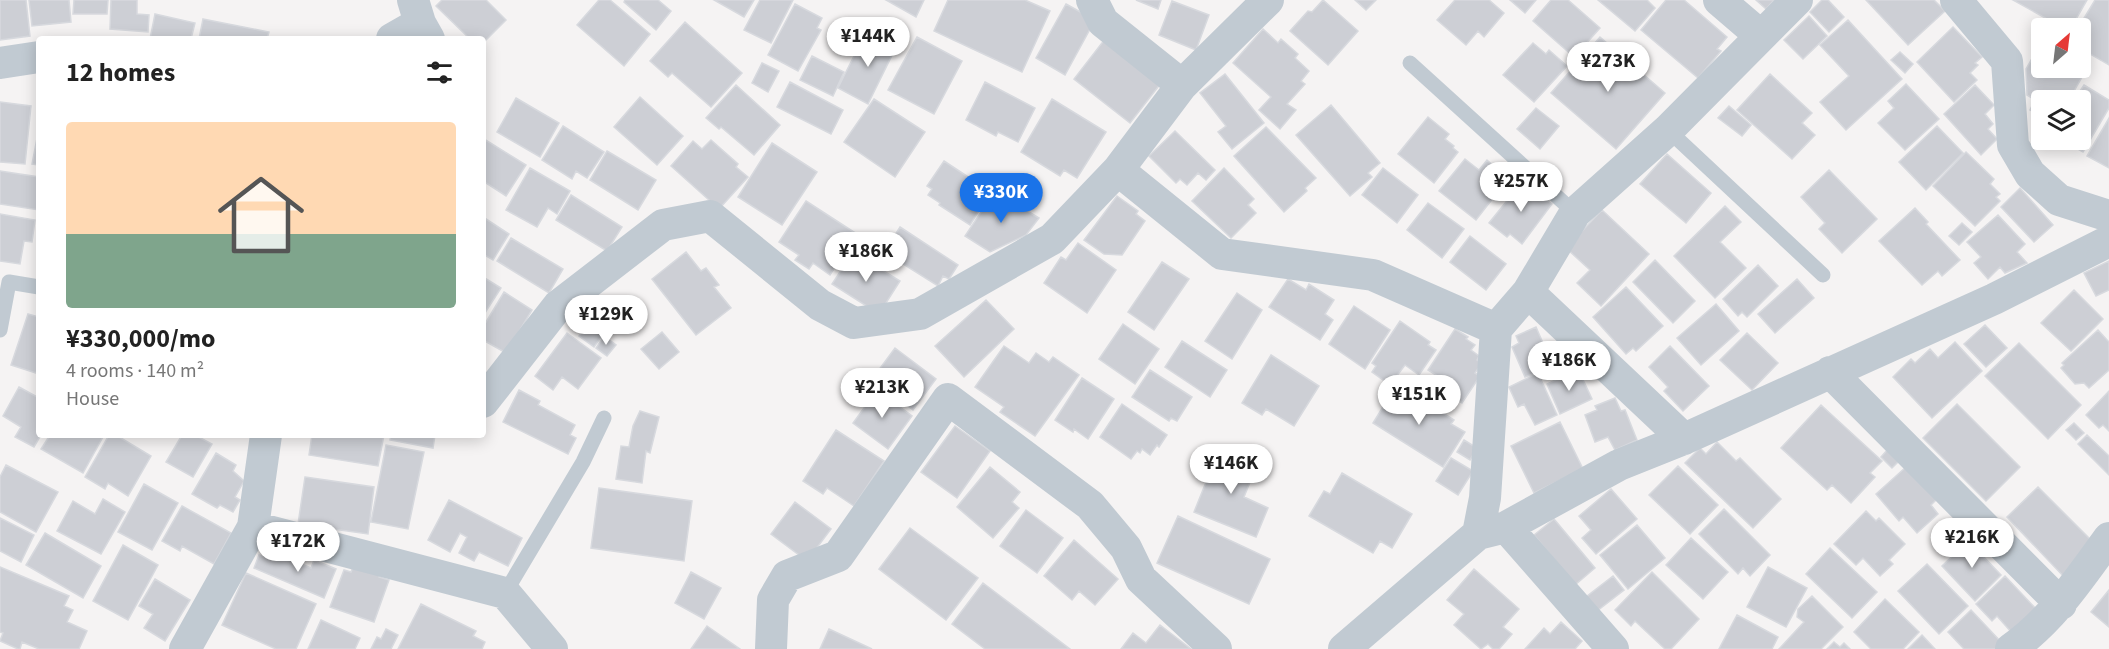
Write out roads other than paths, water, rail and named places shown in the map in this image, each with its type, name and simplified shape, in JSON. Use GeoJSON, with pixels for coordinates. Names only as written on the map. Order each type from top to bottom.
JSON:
{"type":"FeatureCollection","features":[{"type":"Feature","properties":{"kind":"street"},"geometry":{"type":"LineString","coordinates":[[1092,0],[1103,22],[1182,85]]}},
{"type":"Feature","properties":{"kind":"street"},"geometry":{"type":"LineString","coordinates":[[486,398],[558,306],[663,225],[710,216],[820,305],[854,323],[920,314],[1052,239],[1118,170],[1182,85],[1268,0]]}},
{"type":"Feature","properties":{"kind":"street"},"geometry":{"type":"LineString","coordinates":[[1719,0],[1761,36]]}},
{"type":"Feature","properties":{"kind":"street"},"geometry":{"type":"LineString","coordinates":[[1613,649],[1492,531],[1485,498],[1496,329],[1528,292],[1575,213],[1668,130],[1797,0]]}},
{"type":"Feature","properties":{"kind":"street"},"geometry":{"type":"LineString","coordinates":[[1956,0],[2007,61],[2013,145],[2030,174],[2059,200],[2109,216]]}},
{"type":"Feature","properties":{"kind":"street"},"geometry":{"type":"LineString","coordinates":[[397,36],[421,21]]}},
{"type":"Feature","properties":{"kind":"street"},"geometry":{"type":"LineString","coordinates":[[0,63],[36,57]]}},
{"type":"Feature","properties":{"kind":"street"},"geometry":{"type":"LineString","coordinates":[[1118,170],[1222,254],[1373,275],[1496,329]]}},
{"type":"Feature","properties":{"kind":"street"},"geometry":{"type":"LineString","coordinates":[[1344,649],[1492,531],[1619,465],[1684,439],[1994,299],[2109,241]]}},
{"type":"Feature","properties":{"kind":"street"},"geometry":{"type":"LineString","coordinates":[[1528,292],[1684,439]]}},
{"type":"Feature","properties":{"kind":"street"},"geometry":{"type":"LineString","coordinates":[[1830,372],[2061,604]]}},
{"type":"Feature","properties":{"kind":"street"},"geometry":{"type":"LineString","coordinates":[[771,649],[773,600],[787,576],[838,556],[948,399],[1090,505],[1126,548],[1141,579],[1216,649]]}},
{"type":"Feature","properties":{"kind":"street"},"geometry":{"type":"LineString","coordinates":[[185,649],[253,527],[266,438]]}},
{"type":"Feature","properties":{"kind":"street"},"geometry":{"type":"LineString","coordinates":[[253,527],[505,593],[552,649]]}},
{"type":"Feature","properties":{"kind":"street"},"geometry":{"type":"LineString","coordinates":[[2032,644],[2109,538]]}},
{"type":"Feature","properties":{"kind":"lane"},"geometry":{"type":"LineString","coordinates":[[1410,63],[1575,213]]}},
{"type":"Feature","properties":{"kind":"lane"},"geometry":{"type":"LineString","coordinates":[[1668,130],[1822,275]]}},
{"type":"Feature","properties":{"kind":"lane"},"geometry":{"type":"LineString","coordinates":[[0,330],[9,282],[36,286]]}},
{"type":"Feature","properties":{"kind":"lane"},"geometry":{"type":"LineString","coordinates":[[505,593],[583,462],[604,418]]}}]}
